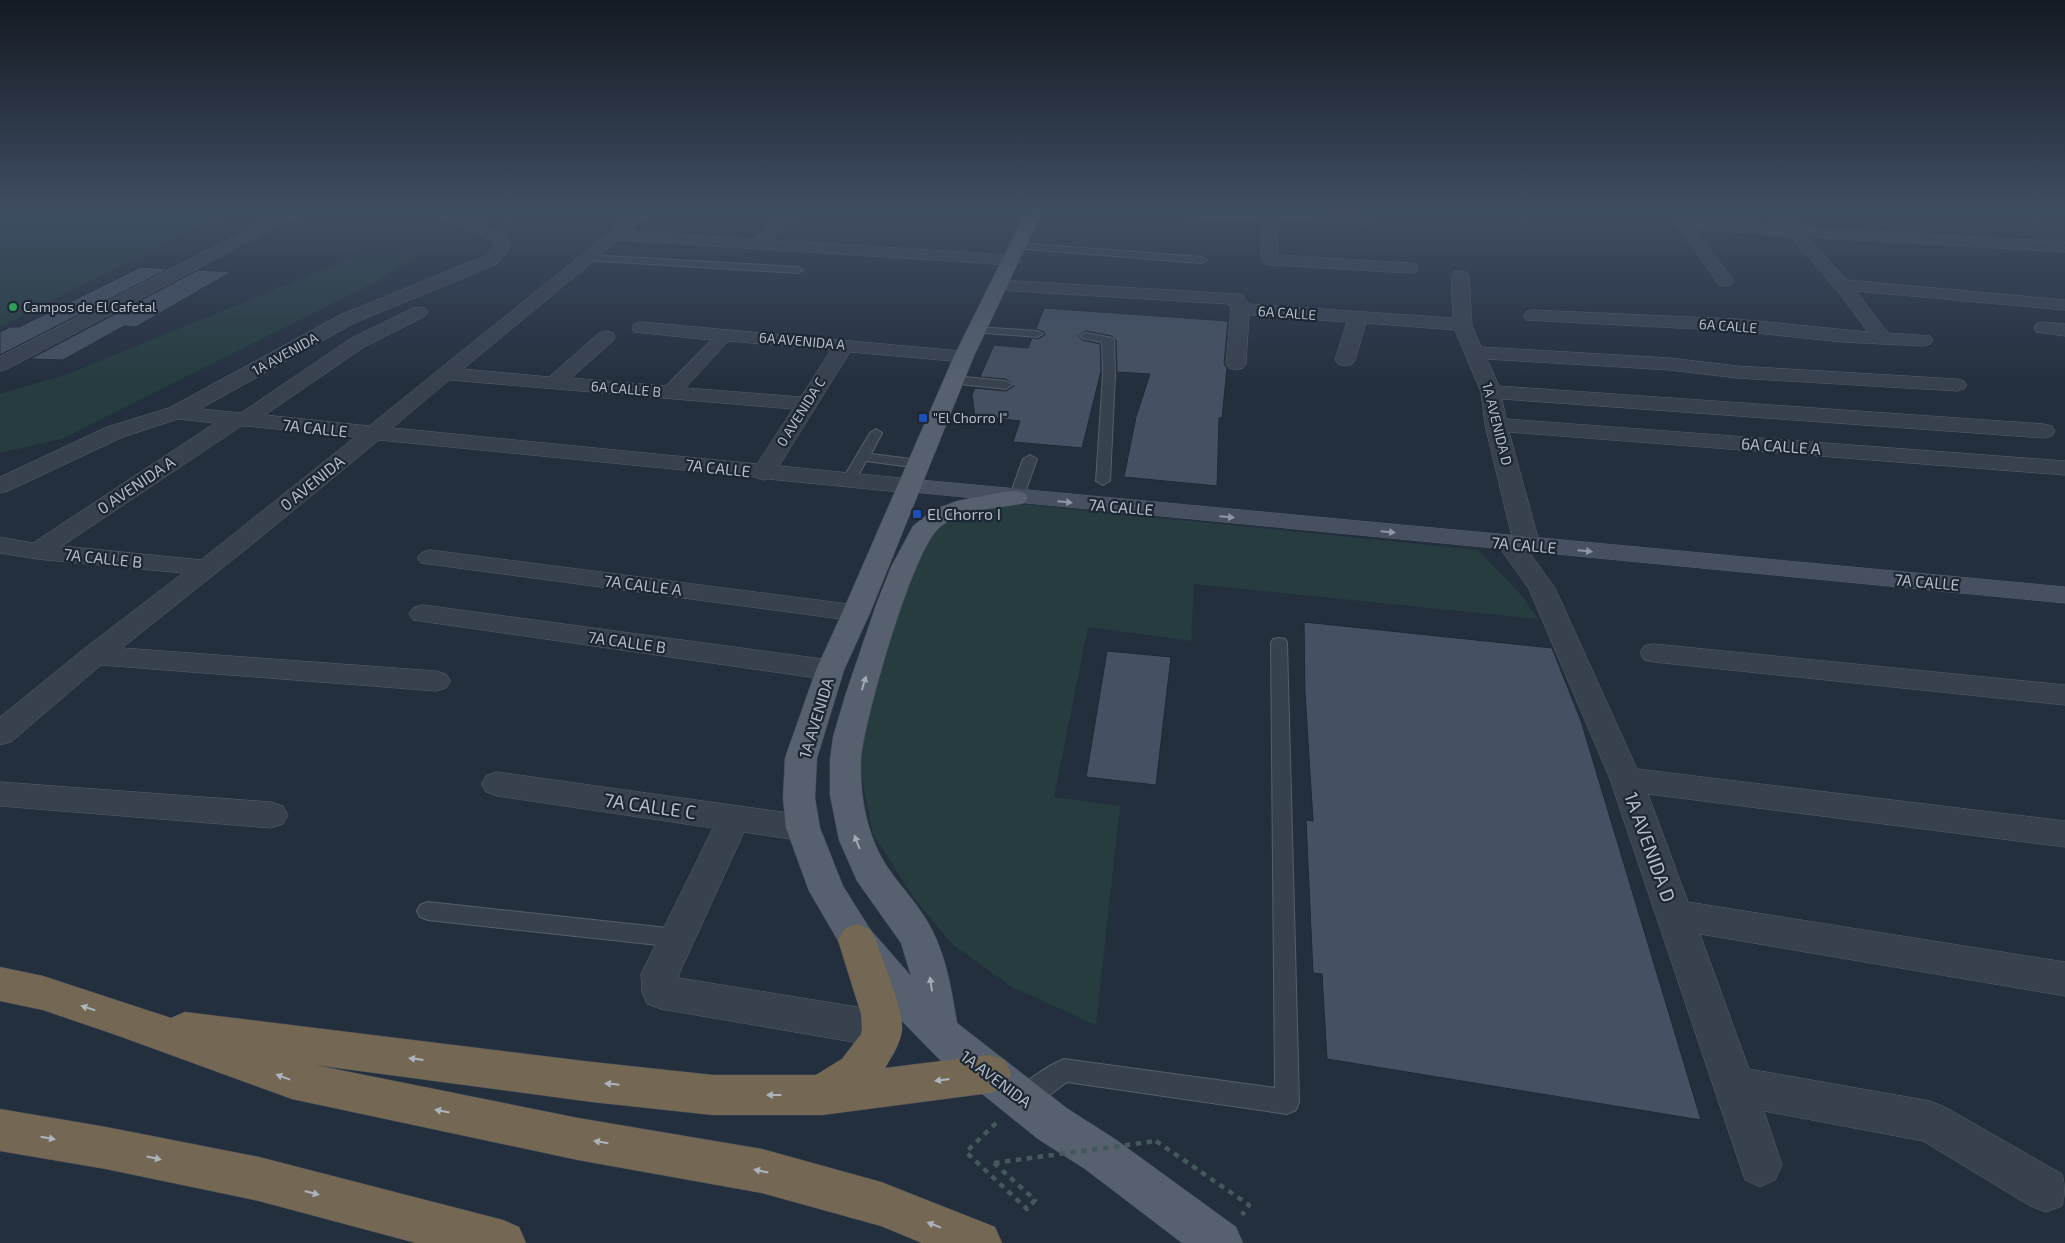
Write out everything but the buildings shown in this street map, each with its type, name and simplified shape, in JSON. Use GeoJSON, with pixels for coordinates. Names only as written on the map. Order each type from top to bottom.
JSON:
{"type":"FeatureCollection","features":[{"type":"Feature","properties":{"kind":"highway"},"geometry":{"type":"LineString","coordinates":[[822,1095],[857,1073],[879,1042],[882,1029],[881,1014],[857,940]]}},
{"type":"Feature","properties":{"kind":"highway"},"geometry":{"type":"LineString","coordinates":[[0,984],[44,993],[292,1080],[569,1137],[687,1157],[781,1176],[881,1204],[979,1243]]}},
{"type":"Feature","properties":{"kind":"highway"},"geometry":{"type":"LineString","coordinates":[[134,1024],[592,1082],[703,1094],[822,1095],[990,1074]]}},
{"type":"Feature","properties":{"kind":"highway"},"geometry":{"type":"LineString","coordinates":[[0,1130],[106,1148],[259,1179],[503,1243]]}},
{"type":"Feature","properties":{"kind":"main road","name":"1A AVENIDA"},"geometry":{"type":"LineString","coordinates":[[1006,268],[964,356],[856,613],[830,670],[816,708],[801,758],[799,798],[803,828],[827,891],[857,940],[905,998],[938,1032],[954,1047],[1053,1124],[1100,1154],[1220,1243]]}},
{"type":"Feature","properties":{"kind":"main road"},"geometry":{"type":"LineString","coordinates":[[938,1032],[929,969],[920,945],[911,928],[866,864],[852,828],[848,810],[845,770],[851,727],[889,604],[922,531],[930,521],[947,513],[985,501],[1016,498]]}},
{"type":"Feature","properties":{"kind":"street"},"geometry":{"type":"LineString","coordinates":[[0,365],[186,268]]}},
{"type":"Feature","properties":{"kind":"street","name":"1A AVENIDA"},"geometry":{"type":"LineString","coordinates":[[0,486],[20,475],[116,432],[177,414],[347,319],[471,268]]}},
{"type":"Feature","properties":{"kind":"street","name":"0 AVENIDA"},"geometry":{"type":"LineString","coordinates":[[0,734],[94,655],[207,568],[576,268]]}},
{"type":"Feature","properties":{"kind":"street"},"geometry":{"type":"LineString","coordinates":[[1715,268],[1725,282]]}},
{"type":"Feature","properties":{"kind":"street"},"geometry":{"type":"LineString","coordinates":[[1827,268],[1882,338]]}},
{"type":"Feature","properties":{"kind":"street","name":"1A AVENIDA D"},"geometry":{"type":"LineString","coordinates":[[1460,276],[1463,326],[1491,392],[1518,545],[1542,588],[1626,779],[1735,1086],[1760,1165]]}},
{"type":"Feature","properties":{"kind":"street","name":"6A CALLE"},"geometry":{"type":"LineString","coordinates":[[998,285],[1234,298],[1239,301],[1240,309],[1463,326]]}},
{"type":"Feature","properties":{"kind":"street"},"geometry":{"type":"LineString","coordinates":[[1842,285],[2065,305]]}},
{"type":"Feature","properties":{"kind":"street"},"geometry":{"type":"LineString","coordinates":[[1236,364],[1240,309]]}},
{"type":"Feature","properties":{"kind":"street","name":"0 AVENIDA A"},"geometry":{"type":"LineString","coordinates":[[37,551],[357,343],[419,312]]}},
{"type":"Feature","properties":{"kind":"street","name":"6A CALLE"},"geometry":{"type":"LineString","coordinates":[[1532,316],[1736,325],[1923,340]]}},
{"type":"Feature","properties":{"kind":"street"},"geometry":{"type":"LineString","coordinates":[[1345,360],[1358,318]]}},
{"type":"Feature","properties":{"kind":"street","name":"6A AVENIDA A"},"geometry":{"type":"LineString","coordinates":[[640,328],[964,356]]}},
{"type":"Feature","properties":{"kind":"street"},"geometry":{"type":"LineString","coordinates":[[2043,328],[2065,330]]}},
{"type":"Feature","properties":{"kind":"street"},"geometry":{"type":"LineString","coordinates":[[554,383],[606,337]]}},
{"type":"Feature","properties":{"kind":"street"},"geometry":{"type":"LineString","coordinates":[[670,392],[720,341]]}},
{"type":"Feature","properties":{"kind":"street","name":"0 AVENIDA C"},"geometry":{"type":"LineString","coordinates":[[763,472],[840,352]]}},
{"type":"Feature","properties":{"kind":"street"},"geometry":{"type":"LineString","coordinates":[[1474,352],[1670,364],[1737,372],[1957,385]]}},
{"type":"Feature","properties":{"kind":"street","name":"6A CALLE B"},"geometry":{"type":"LineString","coordinates":[[446,374],[806,404]]}},
{"type":"Feature","properties":{"kind":"street"},"geometry":{"type":"LineString","coordinates":[[1491,392],[2044,431]]}},
{"type":"Feature","properties":{"kind":"street","name":"7A CALLE"},"geometry":{"type":"LineString","coordinates":[[177,414],[849,480],[914,475],[1016,498],[1102,493],[1518,545],[2065,595]]}},
{"type":"Feature","properties":{"kind":"street","name":"6A CALLE A"},"geometry":{"type":"LineString","coordinates":[[1496,424],[2065,468]]}},
{"type":"Feature","properties":{"kind":"street","name":"7A CALLE B"},"geometry":{"type":"LineString","coordinates":[[0,545],[37,551],[207,568]]}},
{"type":"Feature","properties":{"kind":"street","name":"7A CALLE A"},"geometry":{"type":"LineString","coordinates":[[430,558],[856,613]]}},
{"type":"Feature","properties":{"kind":"street","name":"7A CALLE B"},"geometry":{"type":"LineString","coordinates":[[424,614],[830,670]]}},
{"type":"Feature","properties":{"kind":"street"},"geometry":{"type":"LineString","coordinates":[[1654,653],[2065,695]]}},
{"type":"Feature","properties":{"kind":"street"},"geometry":{"type":"LineString","coordinates":[[94,655],[436,681]]}},
{"type":"Feature","properties":{"kind":"street"},"geometry":{"type":"LineString","coordinates":[[1626,779],[2065,834]]}},
{"type":"Feature","properties":{"kind":"street","name":"7A CALLE C"},"geometry":{"type":"LineString","coordinates":[[497,784],[803,828]]}},
{"type":"Feature","properties":{"kind":"street"},"geometry":{"type":"LineString","coordinates":[[0,794],[271,815]]}},
{"type":"Feature","properties":{"kind":"street"},"geometry":{"type":"LineString","coordinates":[[734,818],[660,974],[661,992],[882,1029]]}},
{"type":"Feature","properties":{"kind":"street"},"geometry":{"type":"LineString","coordinates":[[1675,916],[2065,979]]}},
{"type":"Feature","properties":{"kind":"street"},"geometry":{"type":"LineString","coordinates":[[1735,1086],[1930,1122],[2046,1190]]}},
{"type":"Feature","properties":{"kind":"lane"},"geometry":{"type":"LineString","coordinates":[[763,268],[798,270]]}},
{"type":"Feature","properties":{"kind":"lane"},"geometry":{"type":"LineString","coordinates":[[977,330],[1037,334]]}},
{"type":"Feature","properties":{"kind":"lane"},"geometry":{"type":"LineString","coordinates":[[1086,336],[1108,340],[1109,375],[1102,493]]}},
{"type":"Feature","properties":{"kind":"lane"},"geometry":{"type":"LineString","coordinates":[[954,380],[1006,385]]}},
{"type":"Feature","properties":{"kind":"lane"},"geometry":{"type":"LineString","coordinates":[[849,480],[876,434]]}},
{"type":"Feature","properties":{"kind":"lane"},"geometry":{"type":"LineString","coordinates":[[863,457],[914,475]]}},
{"type":"Feature","properties":{"kind":"lane"},"geometry":{"type":"LineString","coordinates":[[1016,498],[1030,459]]}},
{"type":"Feature","properties":{"kind":"lane"},"geometry":{"type":"LineString","coordinates":[[1022,1099],[1064,1070],[1287,1102],[1279,643]]}},
{"type":"Feature","properties":{"kind":"lane"},"geometry":{"type":"LineString","coordinates":[[428,911],[676,938]]}},
{"type":"Feature","properties":{"kind":"path"},"geometry":{"type":"LineString","coordinates":[[1022,1099],[966,1152],[1027,1209],[1035,1200],[994,1162],[1156,1141],[1249,1205]]}},
{"type":"Feature","properties":{"kind":"green space"},"geometry":{"type":"Polygon","coordinates":[[[0,268],[117,268],[0,327],[0,268]]]}},
{"type":"Feature","properties":{"kind":"green space"},"geometry":{"type":"Polygon","coordinates":[[[327,268],[397,268],[379,280],[61,439],[0,453],[0,394],[71,373],[327,268]]]}},
{"type":"Feature","properties":{"kind":"green space"},"geometry":{"type":"Polygon","coordinates":[[[1021,504],[1478,550],[1522,596],[1538,619],[1194,584],[1191,641],[1088,627],[1054,797],[1120,806],[1096,1025],[1012,987],[952,944],[914,898],[873,834],[859,764],[869,686],[924,536],[950,520],[976,511],[995,506],[1021,504]]]}},
{"type":"Feature","properties":{"kind":"place","name":"Campos de El Cafetal"},"geometry":{"type":"Point","coordinates":[13,307]}},
{"type":"Feature","properties":{"kind":"place","name":"\"El Chorro I\""},"geometry":{"type":"Point","coordinates":[923,418]}},
{"type":"Feature","properties":{"kind":"place","name":"El Chorro I"},"geometry":{"type":"Point","coordinates":[917,514]}}]}
